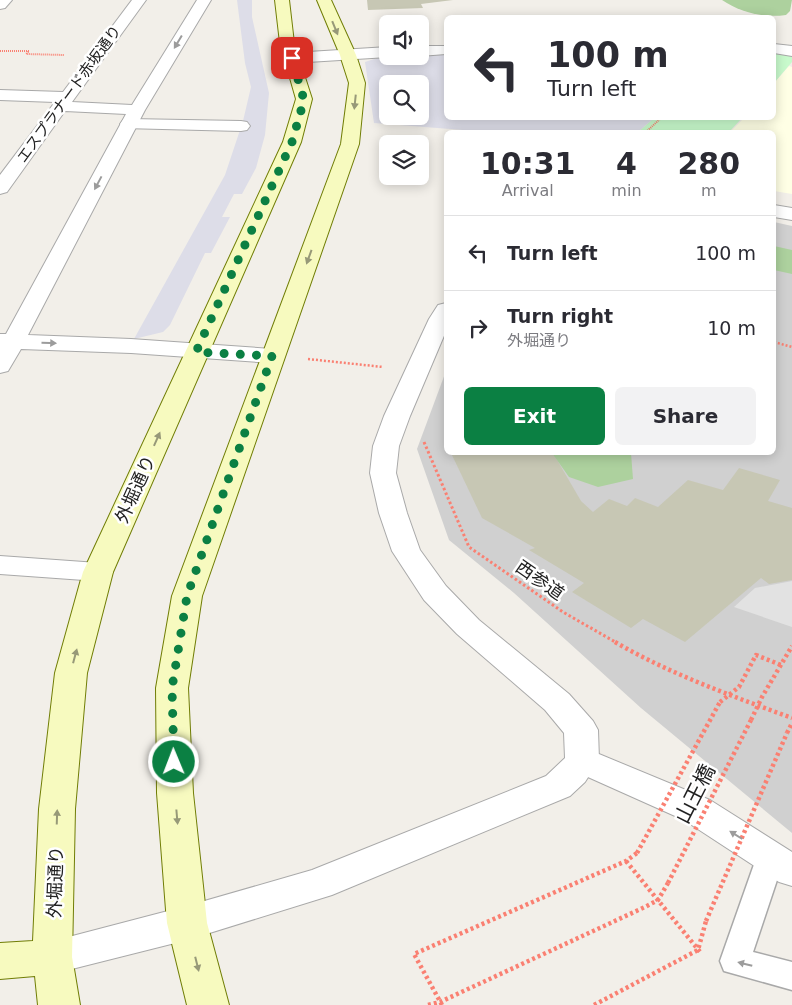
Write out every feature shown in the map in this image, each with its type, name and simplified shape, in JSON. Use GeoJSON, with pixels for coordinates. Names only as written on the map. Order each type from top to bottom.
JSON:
{"type":"FeatureCollection","features":[{"type":"Feature","properties":{"kind":"main road","name":"外堀通り"},"geometry":{"type":"LineString","coordinates":[[59,1005],[52,957],[57,809],[71,673],[98,572],[292,142],[304,100],[287,43],[282,0]]}},
{"type":"Feature","properties":{"kind":"main road"},"geometry":{"type":"LineString","coordinates":[[208,1005],[187,923],[175,793],[172,688],[187,596],[350,144],[357,83],[348,55],[324,0]]}},
{"type":"Feature","properties":{"kind":"main road"},"geometry":{"type":"LineString","coordinates":[[0,961],[52,957]]}},
{"type":"Feature","properties":{"kind":"street"},"geometry":{"type":"LineString","coordinates":[[0,5],[5,0]]}},
{"type":"Feature","properties":{"kind":"street","name":"エスプラナード赤坂通り"},"geometry":{"type":"LineString","coordinates":[[0,188],[139,0]]}},
{"type":"Feature","properties":{"kind":"street"},"geometry":{"type":"LineString","coordinates":[[0,366],[7,342],[133,117],[204,0]]}},
{"type":"Feature","properties":{"kind":"street"},"geometry":{"type":"LineString","coordinates":[[776,49],[792,52]]}},
{"type":"Feature","properties":{"kind":"street"},"geometry":{"type":"LineString","coordinates":[[429,51],[444,50]]}},
{"type":"Feature","properties":{"kind":"street"},"geometry":{"type":"LineString","coordinates":[[292,58],[379,53]]}},
{"type":"Feature","properties":{"kind":"street"},"geometry":{"type":"LineString","coordinates":[[0,95],[65,101],[133,117],[241,126]]}},
{"type":"Feature","properties":{"kind":"street"},"geometry":{"type":"LineString","coordinates":[[776,211],[792,214]]}},
{"type":"Feature","properties":{"kind":"street"},"geometry":{"type":"LineString","coordinates":[[52,957],[187,923],[318,884],[558,786],[573,774],[582,760],[581,730],[558,702],[468,627],[435,593],[406,551],[393,513],[383,473],[386,446],[417,370],[444,313]]}},
{"type":"Feature","properties":{"kind":"street"},"geometry":{"type":"LineString","coordinates":[[7,342],[131,346],[272,356]]}},
{"type":"Feature","properties":{"kind":"street"},"geometry":{"type":"LineString","coordinates":[[0,565],[98,572]]}},
{"type":"Feature","properties":{"kind":"street"},"geometry":{"type":"LineString","coordinates":[[582,760],[696,810],[782,863]]}},
{"type":"Feature","properties":{"kind":"lane"},"geometry":{"type":"LineString","coordinates":[[782,863],[735,961],[792,976]]}},
{"type":"Feature","properties":{"kind":"path"},"geometry":{"type":"LineString","coordinates":[[0,51],[30,51],[26,54],[69,55]]}},
{"type":"Feature","properties":{"kind":"path"},"geometry":{"type":"LineString","coordinates":[[648,130],[659,120]]}},
{"type":"Feature","properties":{"kind":"path"},"geometry":{"type":"LineString","coordinates":[[776,343],[792,347]]}},
{"type":"Feature","properties":{"kind":"path"},"geometry":{"type":"LineString","coordinates":[[342,363],[386,367]]}},
{"type":"Feature","properties":{"kind":"path","name":"西参道"},"geometry":{"type":"LineString","coordinates":[[419,439],[424,443],[469,548],[563,612],[632,653],[730,695],[792,718]]}},
{"type":"Feature","properties":{"kind":"path","name":"山王橋"},"geometry":{"type":"LineString","coordinates":[[658,900],[757,705],[792,646]]}},
{"type":"Feature","properties":{"kind":"path"},"geometry":{"type":"LineString","coordinates":[[441,1004],[414,954],[626,861],[637,853],[720,702],[739,687],[756,655],[781,664]]}},
{"type":"Feature","properties":{"kind":"path"},"geometry":{"type":"LineString","coordinates":[[594,1005],[698,950],[706,920],[792,722]]}},
{"type":"Feature","properties":{"kind":"path"},"geometry":{"type":"LineString","coordinates":[[626,861],[703,956]]}},
{"type":"Feature","properties":{"kind":"path"},"geometry":{"type":"LineString","coordinates":[[428,1005],[441,1004],[658,900]]}},
{"type":"Feature","properties":{"kind":"shaded area"},"geometry":{"type":"Polygon","coordinates":[[[237,0],[252,0],[252,17],[269,93],[265,135],[256,168],[242,194],[234,194],[222,217],[230,217],[211,253],[205,253],[170,325],[163,332],[134,339],[225,175],[243,121],[251,87],[245,63],[237,0]]]}},
{"type":"Feature","properties":{"kind":"shaded area"},"geometry":{"type":"Polygon","coordinates":[[[367,0],[453,0],[421,4],[423,8],[368,10],[367,0]]]}},
{"type":"Feature","properties":{"kind":"shaded area"},"geometry":{"type":"Polygon","coordinates":[[[444,53],[444,120],[652,120],[640,130],[463,130],[399,125],[429,125],[429,75],[379,75],[379,123],[374,123],[365,62],[379,58],[379,65],[429,65],[429,54],[444,53]]]}},
{"type":"Feature","properties":{"kind":"shaded area"},"geometry":{"type":"Polygon","coordinates":[[[789,66],[792,67],[792,194],[776,191],[776,130],[732,130],[742,120],[776,120],[776,81],[789,66]]]}},
{"type":"Feature","properties":{"kind":"shaded area"},"geometry":{"type":"Polygon","coordinates":[[[776,222],[792,226],[792,833],[641,708],[514,593],[449,540],[417,449],[444,376],[444,455],[776,455],[776,222]]]}},
{"type":"Feature","properties":{"kind":"shaded area"},"geometry":{"type":"Polygon","coordinates":[[[452,455],[554,455],[581,501],[593,512],[609,499],[627,506],[635,498],[658,507],[688,480],[723,490],[739,468],[780,480],[768,501],[792,508],[792,580],[769,584],[761,578],[685,642],[643,619],[631,628],[572,592],[584,583],[529,550],[535,548],[482,518],[452,455]]]}},
{"type":"Feature","properties":{"kind":"shaded area"},"geometry":{"type":"Polygon","coordinates":[[[792,581],[792,627],[734,607],[755,588],[792,581]]]}},
{"type":"Feature","properties":{"kind":"green space"},"geometry":{"type":"Polygon","coordinates":[[[722,0],[792,0],[790,11],[786,15],[778,16],[753,14],[722,0]]]}},
{"type":"Feature","properties":{"kind":"green space"},"geometry":{"type":"Polygon","coordinates":[[[776,53],[792,55],[792,62],[776,81],[776,53]]]}},
{"type":"Feature","properties":{"kind":"green space"},"geometry":{"type":"Polygon","coordinates":[[[652,120],[740,120],[731,130],[640,130],[652,120]]]}},
{"type":"Feature","properties":{"kind":"green space"},"geometry":{"type":"Polygon","coordinates":[[[776,246],[792,250],[792,274],[776,270],[776,246]]]}},
{"type":"Feature","properties":{"kind":"green space"},"geometry":{"type":"Polygon","coordinates":[[[553,455],[631,455],[633,479],[598,487],[569,477],[553,455]]]}},
{"type":"Feature","properties":{"kind":"route"},"geometry":{"type":"LineString","coordinates":[[174,762],[172,688],[187,596],[272,356],[196,352],[292,142],[304,100],[292,58]]}}]}
